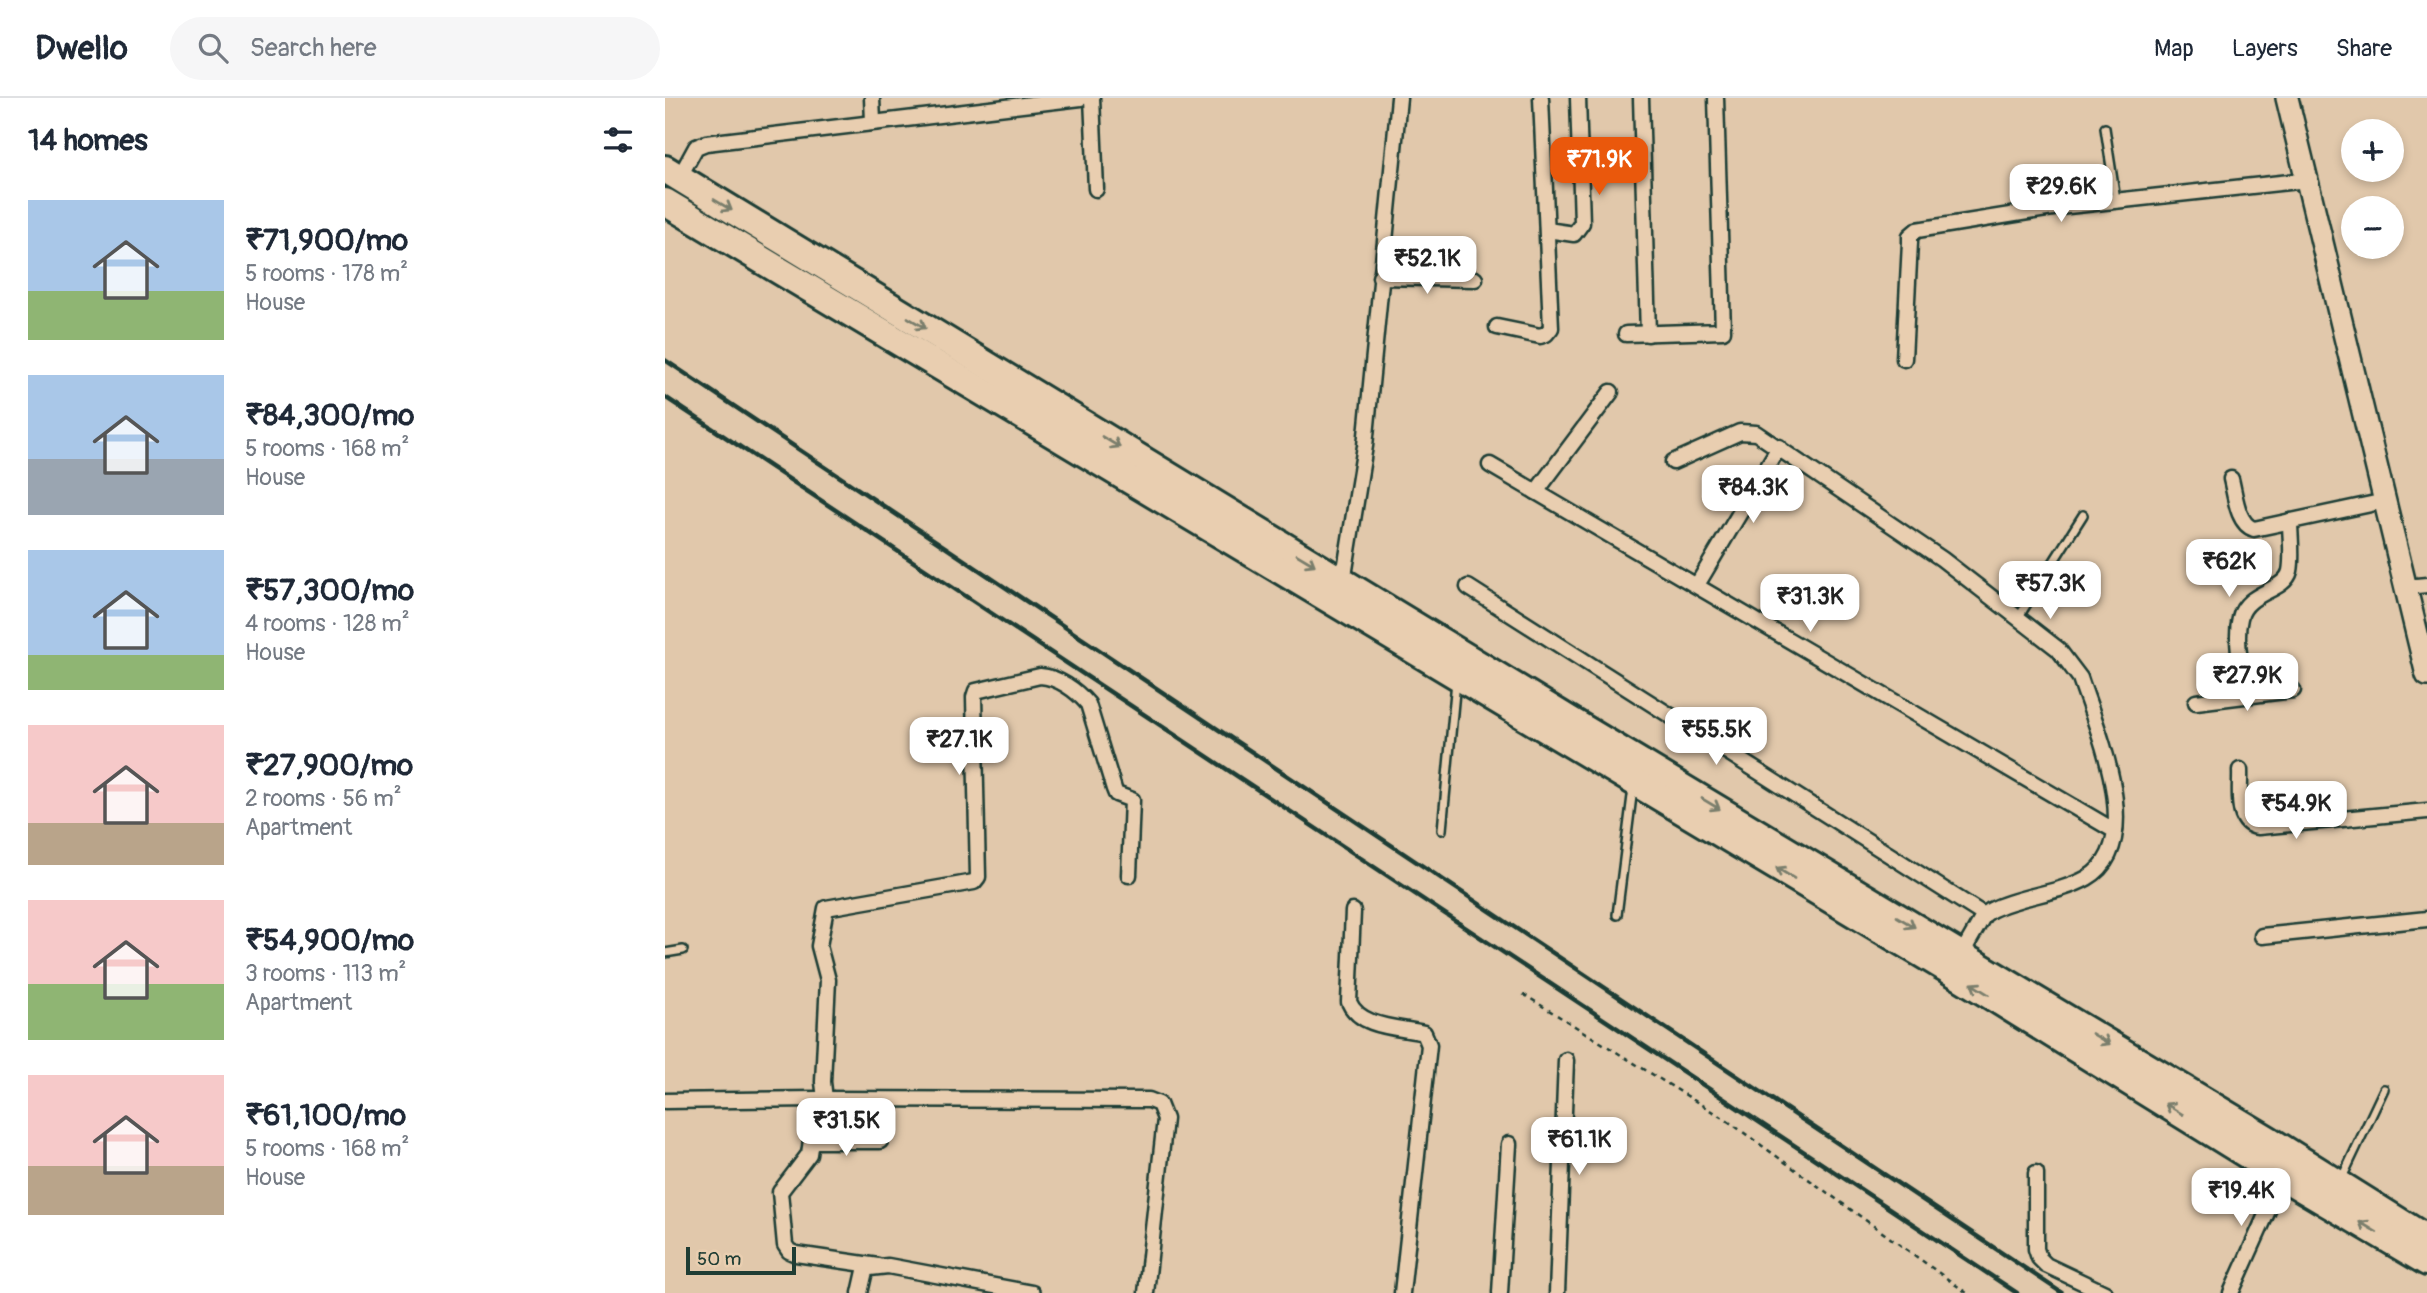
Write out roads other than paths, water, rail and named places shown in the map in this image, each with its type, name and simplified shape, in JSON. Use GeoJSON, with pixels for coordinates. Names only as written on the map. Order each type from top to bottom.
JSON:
{"type":"FeatureCollection","features":[{"type":"Feature","properties":{"kind":"highway"},"geometry":{"type":"LineString","coordinates":[[672,173],[2427,1239]]}},
{"type":"Feature","properties":{"kind":"highway"},"geometry":{"type":"LineString","coordinates":[[665,202],[1954,973],[2283,1177],[2427,1262]]}},
{"type":"Feature","properties":{"kind":"main road"},"geometry":{"type":"LineString","coordinates":[[2287,98],[2385,501],[2416,586],[2427,675]]}},
{"type":"Feature","properties":{"kind":"street"},"geometry":{"type":"LineString","coordinates":[[872,98],[873,121]]}},
{"type":"Feature","properties":{"kind":"street"},"geometry":{"type":"LineString","coordinates":[[672,173],[696,148],[706,142],[992,104],[1081,98]]}},
{"type":"Feature","properties":{"kind":"street"},"geometry":{"type":"LineString","coordinates":[[1092,98],[1096,189]]}},
{"type":"Feature","properties":{"kind":"street"},"geometry":{"type":"LineString","coordinates":[[1343,582],[1365,446],[1399,98]]}},
{"type":"Feature","properties":{"kind":"street"},"geometry":{"type":"LineString","coordinates":[[1497,327],[1540,336],[1551,328],[1541,98]]}},
{"type":"Feature","properties":{"kind":"street"},"geometry":{"type":"LineString","coordinates":[[1547,230],[1574,234],[1579,231],[1582,223],[1578,98]]}},
{"type":"Feature","properties":{"kind":"street"},"geometry":{"type":"LineString","coordinates":[[1641,98],[1648,334]]}},
{"type":"Feature","properties":{"kind":"street"},"geometry":{"type":"LineString","coordinates":[[1626,334],[1721,333],[1725,327],[1716,98]]}},
{"type":"Feature","properties":{"kind":"street"},"geometry":{"type":"LineString","coordinates":[[1904,359],[1910,242],[1913,232],[2009,214],[2307,180]]}},
{"type":"Feature","properties":{"kind":"street"},"geometry":{"type":"LineString","coordinates":[[1380,278],[1475,279]]}},
{"type":"Feature","properties":{"kind":"street"},"geometry":{"type":"LineString","coordinates":[[1536,492],[1611,391]]}},
{"type":"Feature","properties":{"kind":"street"},"geometry":{"type":"LineString","coordinates":[[1673,462],[1740,432],[1756,433],[1942,559],[2058,649],[2073,665],[2080,678],[2113,780],[2116,799],[2115,831],[2106,860],[2088,877],[2001,905],[1984,915],[1961,955]]}},
{"type":"Feature","properties":{"kind":"street"},"geometry":{"type":"LineString","coordinates":[[1697,584],[1779,447]]}},
{"type":"Feature","properties":{"kind":"street"},"geometry":{"type":"LineString","coordinates":[[1490,465],[2115,831]]}},
{"type":"Feature","properties":{"kind":"street"},"geometry":{"type":"LineString","coordinates":[[2231,479],[2243,521],[2247,527],[2254,529],[2385,501]]}},
{"type":"Feature","properties":{"kind":"street"},"geometry":{"type":"LineString","coordinates":[[2245,695],[2240,618],[2254,598],[2286,579],[2290,570],[2290,521]]}},
{"type":"Feature","properties":{"kind":"street"},"geometry":{"type":"LineString","coordinates":[[1468,587],[1984,915]]}},
{"type":"Feature","properties":{"kind":"street"},"geometry":{"type":"LineString","coordinates":[[1032,1293],[796,1254],[789,1251],[785,1245],[780,1192],[804,1163],[821,1099],[828,980],[819,946],[826,908],[974,882],[978,877],[974,697],[976,691],[1040,676],[1050,677],[1088,704],[1116,794],[1132,800],[1129,875]]}},
{"type":"Feature","properties":{"kind":"street"},"geometry":{"type":"LineString","coordinates":[[2196,702],[2293,690]]}},
{"type":"Feature","properties":{"kind":"street"},"geometry":{"type":"LineString","coordinates":[[2240,771],[2241,811],[2243,820],[2249,826],[2427,811]]}},
{"type":"Feature","properties":{"kind":"street"},"geometry":{"type":"LineString","coordinates":[[1353,911],[1349,1002],[1353,1012],[1362,1019],[1424,1033],[1429,1045],[1402,1293]]}},
{"type":"Feature","properties":{"kind":"street"},"geometry":{"type":"LineString","coordinates":[[2262,936],[2427,919]]}},
{"type":"Feature","properties":{"kind":"street"},"geometry":{"type":"LineString","coordinates":[[1557,1293],[1566,1060]]}},
{"type":"Feature","properties":{"kind":"street"},"geometry":{"type":"LineString","coordinates":[[665,1101],[1149,1100],[1159,1104],[1165,1119],[1146,1293]]}},
{"type":"Feature","properties":{"kind":"street"},"geometry":{"type":"LineString","coordinates":[[811,1141],[880,1141]]}},
{"type":"Feature","properties":{"kind":"street"},"geometry":{"type":"LineString","coordinates":[[1500,1293],[1509,1144]]}},
{"type":"Feature","properties":{"kind":"street"},"geometry":{"type":"LineString","coordinates":[[2036,1173],[2036,1249],[2039,1258],[2046,1265],[2105,1293]]}},
{"type":"Feature","properties":{"kind":"street"},"geometry":{"type":"LineString","coordinates":[[2231,1293],[2283,1177]]}},
{"type":"Feature","properties":{"kind":"street"},"geometry":{"type":"LineString","coordinates":[[860,1293],[865,1271],[878,1266]]}},
{"type":"Feature","properties":{"kind":"lane"},"geometry":{"type":"LineString","coordinates":[[2105,128],[2116,201]]}},
{"type":"Feature","properties":{"kind":"lane"},"geometry":{"type":"LineString","coordinates":[[2018,618],[2083,515]]}},
{"type":"Feature","properties":{"kind":"lane"},"geometry":{"type":"LineString","coordinates":[[1442,830],[1456,677]]}},
{"type":"Feature","properties":{"kind":"lane"},"geometry":{"type":"LineString","coordinates":[[1617,915],[1634,783]]}},
{"type":"Feature","properties":{"kind":"lane"},"geometry":{"type":"LineString","coordinates":[[665,953],[683,950]]}},
{"type":"Feature","properties":{"kind":"lane"},"geometry":{"type":"LineString","coordinates":[[2339,1184],[2384,1089]]}},
{"type":"Feature","properties":{"kind":"railway"},"geometry":{"type":"LineString","coordinates":[[665,360],[2062,1293]]}},
{"type":"Feature","properties":{"kind":"railway"},"geometry":{"type":"LineString","coordinates":[[665,397],[2017,1293]]}}]}
